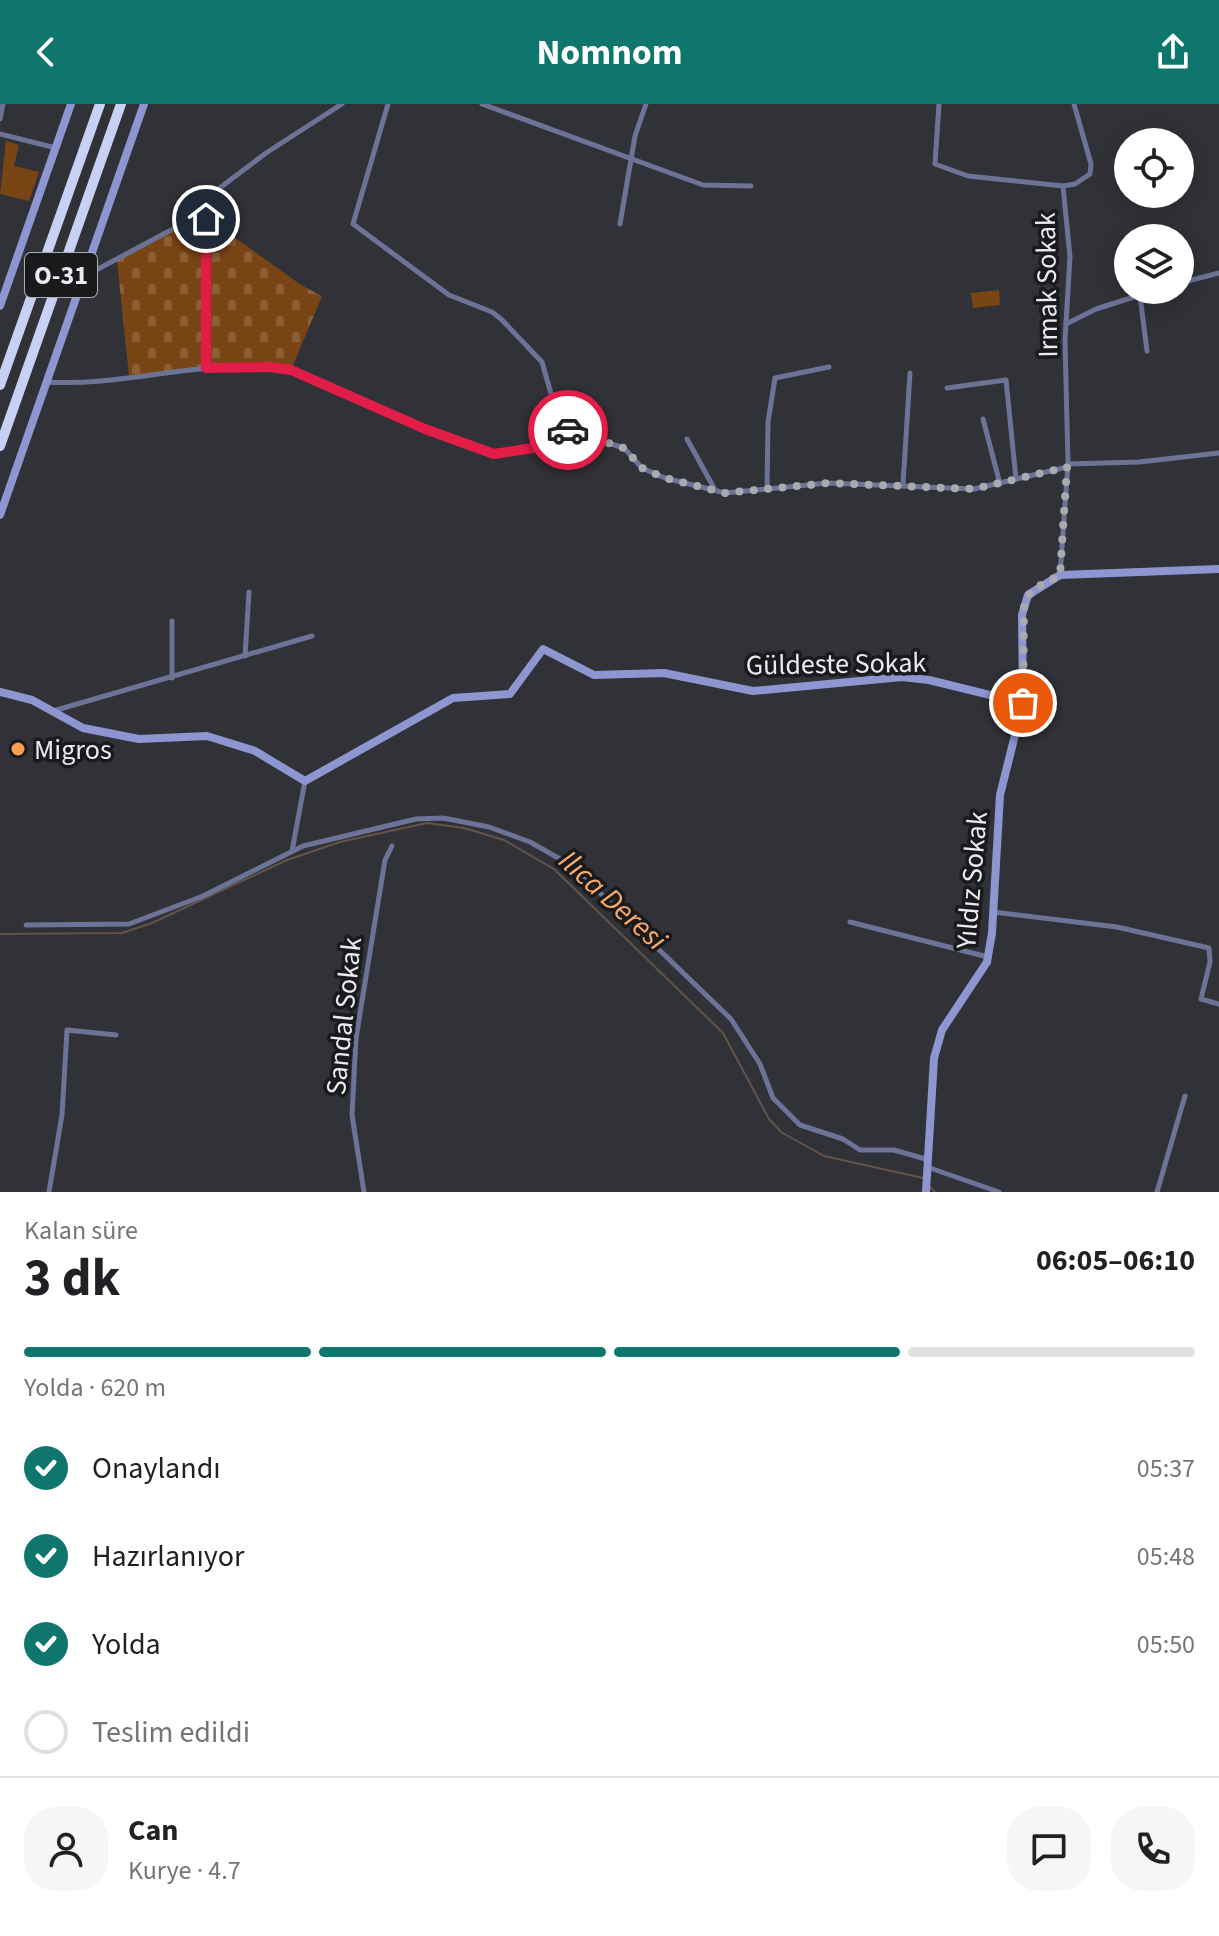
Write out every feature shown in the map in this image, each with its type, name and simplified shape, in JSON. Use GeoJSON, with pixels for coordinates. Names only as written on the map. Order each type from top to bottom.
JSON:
{"type":"FeatureCollection","features":[{"type":"Feature","properties":{"kind":"highway","name":"O-31"},"geometry":{"type":"LineString","coordinates":[[0,385],[100,104]]}},
{"type":"Feature","properties":{"kind":"highway","name":"O-31"},"geometry":{"type":"LineString","coordinates":[[0,446],[121,104]]}},
{"type":"Feature","properties":{"kind":"street"},"geometry":{"type":"LineString","coordinates":[[0,119],[3,104]]}},
{"type":"Feature","properties":{"kind":"street"},"geometry":{"type":"LineString","coordinates":[[0,306],[71,104]]}},
{"type":"Feature","properties":{"kind":"street"},"geometry":{"type":"LineString","coordinates":[[0,515],[144,104]]}},
{"type":"Feature","properties":{"kind":"street"},"geometry":{"type":"LineString","coordinates":[[82,277],[173,229],[266,153],[342,104]]}},
{"type":"Feature","properties":{"kind":"street"},"geometry":{"type":"LineString","coordinates":[[388,104],[353,224],[449,295],[492,312],[501,319],[542,362],[559,422],[564,429],[624,448],[642,468],[665,478],[742,492],[828,483],[974,489],[1067,466],[1219,453]]}},
{"type":"Feature","properties":{"kind":"street"},"geometry":{"type":"LineString","coordinates":[[482,104],[703,185],[751,186]]}},
{"type":"Feature","properties":{"kind":"street"},"geometry":{"type":"LineString","coordinates":[[620,224],[646,104]]}},
{"type":"Feature","properties":{"kind":"street","name":"Irmak Sokak"},"geometry":{"type":"LineString","coordinates":[[939,104],[935,164],[968,176],[1063,186],[1070,234],[1066,324],[1067,466],[1060,575]]}},
{"type":"Feature","properties":{"kind":"street"},"geometry":{"type":"LineString","coordinates":[[1063,186],[1075,184],[1090,174],[1091,164],[1074,104]]}},
{"type":"Feature","properties":{"kind":"street"},"geometry":{"type":"LineString","coordinates":[[0,134],[56,148]]}},
{"type":"Feature","properties":{"kind":"street"},"geometry":{"type":"LineString","coordinates":[[206,219],[206,368]]}},
{"type":"Feature","properties":{"kind":"street"},"geometry":{"type":"LineString","coordinates":[[1194,279],[1219,273]]}},
{"type":"Feature","properties":{"kind":"street"},"geometry":{"type":"LineString","coordinates":[[1066,324],[1114,304]]}},
{"type":"Feature","properties":{"kind":"street"},"geometry":{"type":"LineString","coordinates":[[1141,304],[1147,351]]}},
{"type":"Feature","properties":{"kind":"street"},"geometry":{"type":"LineString","coordinates":[[46,382],[206,368],[269,367],[291,370],[425,429],[494,454],[554,442],[564,434],[564,429]]}},
{"type":"Feature","properties":{"kind":"street"},"geometry":{"type":"LineString","coordinates":[[767,488],[768,422],[775,378],[829,367]]}},
{"type":"Feature","properties":{"kind":"street"},"geometry":{"type":"LineString","coordinates":[[903,484],[910,373]]}},
{"type":"Feature","properties":{"kind":"street"},"geometry":{"type":"LineString","coordinates":[[947,388],[1006,380],[1016,479]]}},
{"type":"Feature","properties":{"kind":"street"},"geometry":{"type":"LineString","coordinates":[[983,419],[1000,485]]}},
{"type":"Feature","properties":{"kind":"street"},"geometry":{"type":"LineString","coordinates":[[687,439],[715,489]]}},
{"type":"Feature","properties":{"kind":"street"},"geometry":{"type":"LineString","coordinates":[[1060,575],[1219,569]]}},
{"type":"Feature","properties":{"kind":"street","name":"Yıldız Sokak"},"geometry":{"type":"LineString","coordinates":[[926,1192],[930,1166],[930,1086],[934,1058],[942,1030],[988,957],[1000,795],[1023,703],[1024,605],[1032,590],[1060,575]]}},
{"type":"Feature","properties":{"kind":"street"},"geometry":{"type":"LineString","coordinates":[[245,656],[249,592]]}},
{"type":"Feature","properties":{"kind":"street"},"geometry":{"type":"LineString","coordinates":[[172,621],[172,678]]}},
{"type":"Feature","properties":{"kind":"street"},"geometry":{"type":"LineString","coordinates":[[52,711],[312,636]]}},
{"type":"Feature","properties":{"kind":"street","name":"Güldeste Sokak"},"geometry":{"type":"LineString","coordinates":[[305,781],[453,698],[510,694],[543,649],[594,675],[664,673],[753,691],[902,677],[929,680],[1023,703]]}},
{"type":"Feature","properties":{"kind":"street"},"geometry":{"type":"LineString","coordinates":[[0,692],[32,700],[83,728],[139,739],[207,736],[255,751],[305,781],[290,856],[203,896],[129,924],[26,925]]}},
{"type":"Feature","properties":{"kind":"street"},"geometry":{"type":"LineString","coordinates":[[292,851],[416,819],[443,818],[489,827],[530,842],[560,859],[596,889],[731,1019],[745,1036],[773,1098],[800,1125],[843,1139],[860,1150],[894,1150],[999,1192]]}},
{"type":"Feature","properties":{"kind":"street","name":"Sandal Sokak"},"geometry":{"type":"LineString","coordinates":[[364,1192],[352,1115],[358,1012],[385,860],[392,846]]}},
{"type":"Feature","properties":{"kind":"street"},"geometry":{"type":"LineString","coordinates":[[993,912],[1117,927],[1209,948],[1210,962],[1201,999],[1219,1004]]}},
{"type":"Feature","properties":{"kind":"street"},"geometry":{"type":"LineString","coordinates":[[850,922],[988,957]]}},
{"type":"Feature","properties":{"kind":"street"},"geometry":{"type":"LineString","coordinates":[[49,1192],[62,1115],[67,1030],[116,1035]]}},
{"type":"Feature","properties":{"kind":"street"},"geometry":{"type":"LineString","coordinates":[[1157,1192],[1185,1096]]}},
{"type":"Feature","properties":{"kind":"green space"},"geometry":{"type":"Polygon","coordinates":[[[6,141],[19,145],[14,166],[39,172],[29,201],[0,194],[6,141]]]}},
{"type":"Feature","properties":{"kind":"green space"},"geometry":{"type":"Polygon","coordinates":[[[195,209],[301,285],[322,296],[291,370],[235,367],[129,376],[117,260],[173,229],[195,209]]]}},
{"type":"Feature","properties":{"kind":"green space"},"geometry":{"type":"Polygon","coordinates":[[[999,290],[1000,305],[973,308],[971,293],[999,290]]]}},
{"type":"Feature","properties":{"kind":"waterway","name":"Ilıca Deresi"},"geometry":{"type":"LineString","coordinates":[[0,934],[122,933],[152,923],[287,860],[340,842],[427,823],[464,828],[504,840],[554,869],[723,1033],[769,1119],[781,1132],[824,1156],[923,1178]]}},
{"type":"Feature","properties":{"kind":"waterway","name":"Ilıca Deresi"},"geometry":{"type":"LineString","coordinates":[[929,1186],[935,1192]]}},
{"type":"Feature","properties":{"kind":"way so far"},"geometry":{"type":"LineString","coordinates":[[568,430],[624,448],[633,460],[649,472],[725,493],[828,483],[974,489],[1067,467],[1060,575],[1032,590],[1022,615],[1025,651],[1023,703]]}},
{"type":"Feature","properties":{"kind":"place","name":"Migros"},"geometry":{"type":"Point","coordinates":[18,749]}},
{"type":"Feature","properties":{"kind":"route"},"geometry":{"type":"LineString","coordinates":[[206,219],[206,368],[269,367],[291,370],[425,429],[494,454],[539,447],[554,442],[564,434],[564,429],[568,430]]}}]}
